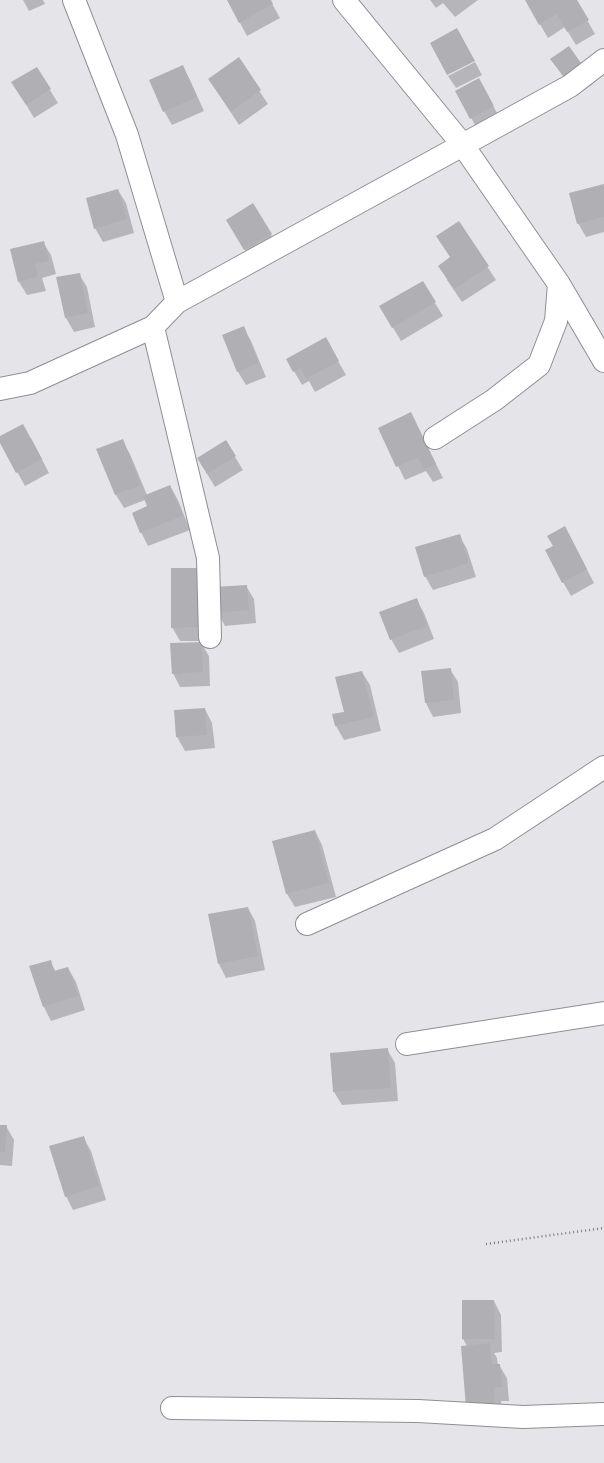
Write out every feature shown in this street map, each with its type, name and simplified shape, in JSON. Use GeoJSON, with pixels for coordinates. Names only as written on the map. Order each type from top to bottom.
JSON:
{"type":"FeatureCollection","features":[{"type":"Feature","properties":{"kind":"street"},"geometry":{"type":"LineString","coordinates":[[74,0],[127,135],[177,302]]}},
{"type":"Feature","properties":{"kind":"street"},"geometry":{"type":"LineString","coordinates":[[344,0],[462,144],[559,284],[604,361]]}},
{"type":"Feature","properties":{"kind":"street"},"geometry":{"type":"LineString","coordinates":[[0,389],[30,382],[153,327],[177,302],[570,86],[604,60]]}},
{"type":"Feature","properties":{"kind":"street"},"geometry":{"type":"LineString","coordinates":[[435,438],[494,400],[539,364],[556,321],[559,284]]}},
{"type":"Feature","properties":{"kind":"street"},"geometry":{"type":"LineString","coordinates":[[153,327],[208,558],[210,636]]}},
{"type":"Feature","properties":{"kind":"street"},"geometry":{"type":"LineString","coordinates":[[307,924],[495,839],[604,768]]}},
{"type":"Feature","properties":{"kind":"street"},"geometry":{"type":"LineString","coordinates":[[407,1044],[604,1013]]}},
{"type":"Feature","properties":{"kind":"street"},"geometry":{"type":"LineString","coordinates":[[172,1408],[418,1411],[523,1417],[604,1414]]}},
{"type":"Feature","properties":{"kind":"path"},"geometry":{"type":"LineString","coordinates":[[486,1244],[604,1228]]}},
{"type":"Feature","properties":{"kind":"building"},"geometry":{"type":"Polygon","coordinates":[[[227,0],[271,0],[273,4],[239,23],[227,0]]]}},
{"type":"Feature","properties":{"kind":"building"},"geometry":{"type":"Polygon","coordinates":[[[525,0],[577,0],[589,20],[567,32],[557,14],[539,25],[525,0]]]}},
{"type":"Feature","properties":{"kind":"building"},"geometry":{"type":"Polygon","coordinates":[[[457,28],[475,61],[447,75],[430,43],[457,28]]]}},
{"type":"Feature","properties":{"kind":"building"},"geometry":{"type":"Polygon","coordinates":[[[569,46],[586,70],[568,82],[550,59],[569,46]]]}},
{"type":"Feature","properties":{"kind":"building"},"geometry":{"type":"Polygon","coordinates":[[[239,57],[261,90],[231,112],[208,79],[239,57]]]}},
{"type":"Feature","properties":{"kind":"building"},"geometry":{"type":"Polygon","coordinates":[[[183,65],[197,97],[163,112],[149,80],[183,65]]]}},
{"type":"Feature","properties":{"kind":"building"},"geometry":{"type":"Polygon","coordinates":[[[37,67],[51,89],[26,105],[11,82],[37,67]]]}},
{"type":"Feature","properties":{"kind":"building"},"geometry":{"type":"Polygon","coordinates":[[[479,78],[494,106],[470,119],[455,91],[479,78]]]}},
{"type":"Feature","properties":{"kind":"building"},"geometry":{"type":"Polygon","coordinates":[[[604,184],[604,217],[577,224],[569,193],[604,184]]]}},
{"type":"Feature","properties":{"kind":"building"},"geometry":{"type":"Polygon","coordinates":[[[118,189],[127,219],[94,229],[86,198],[118,189]]]}},
{"type":"Feature","properties":{"kind":"building"},"geometry":{"type":"Polygon","coordinates":[[[253,203],[272,234],[244,250],[226,220],[253,203]]]}},
{"type":"Feature","properties":{"kind":"building"},"geometry":{"type":"Polygon","coordinates":[[[459,221],[489,266],[454,289],[438,266],[450,257],[436,236],[459,221]]]}},
{"type":"Feature","properties":{"kind":"building"},"geometry":{"type":"Polygon","coordinates":[[[44,241],[49,261],[35,264],[38,277],[18,282],[10,249],[44,241]]]}},
{"type":"Feature","properties":{"kind":"building"},"geometry":{"type":"Polygon","coordinates":[[[80,273],[88,313],[65,318],[56,277],[80,273]]]}},
{"type":"Feature","properties":{"kind":"building"},"geometry":{"type":"Polygon","coordinates":[[[423,281],[436,302],[392,328],[379,306],[423,281]]]}},
{"type":"Feature","properties":{"kind":"building"},"geometry":{"type":"Polygon","coordinates":[[[244,326],[259,363],[237,372],[222,335],[244,326]]]}},
{"type":"Feature","properties":{"kind":"building"},"geometry":{"type":"Polygon","coordinates":[[[326,337],[339,361],[306,379],[301,368],[293,372],[286,359],[326,337]]]}},
{"type":"Feature","properties":{"kind":"building"},"geometry":{"type":"Polygon","coordinates":[[[411,412],[436,464],[424,469],[418,458],[396,467],[378,428],[411,412]]]}},
{"type":"Feature","properties":{"kind":"building"},"geometry":{"type":"Polygon","coordinates":[[[23,424],[42,459],[16,473],[0,443],[0,436],[23,424]]]}},
{"type":"Feature","properties":{"kind":"building"},"geometry":{"type":"Polygon","coordinates":[[[123,439],[141,485],[115,495],[96,449],[123,439]]]}},
{"type":"Feature","properties":{"kind":"building"},"geometry":{"type":"Polygon","coordinates":[[[226,440],[236,456],[207,474],[197,458],[226,440]]]}},
{"type":"Feature","properties":{"kind":"building"},"geometry":{"type":"Polygon","coordinates":[[[170,485],[183,516],[140,533],[132,513],[147,506],[143,496],[170,485]]]}},
{"type":"Feature","properties":{"kind":"building"},"geometry":{"type":"Polygon","coordinates":[[[565,526],[587,569],[562,583],[545,550],[553,546],[547,536],[565,526]]]}},
{"type":"Feature","properties":{"kind":"building"},"geometry":{"type":"Polygon","coordinates":[[[460,534],[469,563],[424,577],[415,547],[460,534]]]}},
{"type":"Feature","properties":{"kind":"building"},"geometry":{"type":"Polygon","coordinates":[[[171,568],[205,568],[205,627],[171,628],[171,568]]]}},
{"type":"Feature","properties":{"kind":"building"},"geometry":{"type":"Polygon","coordinates":[[[247,585],[249,610],[216,613],[214,587],[247,585]]]}},
{"type":"Feature","properties":{"kind":"building"},"geometry":{"type":"Polygon","coordinates":[[[417,598],[427,626],[390,640],[379,612],[417,598]]]}},
{"type":"Feature","properties":{"kind":"building"},"geometry":{"type":"Polygon","coordinates":[[[202,642],[203,672],[172,674],[170,643],[202,642]]]}},
{"type":"Feature","properties":{"kind":"building"},"geometry":{"type":"Polygon","coordinates":[[[451,668],[454,700],[425,703],[421,671],[451,668]]]}},
{"type":"Feature","properties":{"kind":"building"},"geometry":{"type":"Polygon","coordinates":[[[362,671],[374,717],[335,726],[332,714],[344,712],[335,677],[362,671]]]}},
{"type":"Feature","properties":{"kind":"building"},"geometry":{"type":"Polygon","coordinates":[[[205,708],[207,735],[176,737],[174,710],[205,708]]]}},
{"type":"Feature","properties":{"kind":"building"},"geometry":{"type":"Polygon","coordinates":[[[315,830],[329,883],[286,894],[272,841],[315,830]]]}},
{"type":"Feature","properties":{"kind":"building"},"geometry":{"type":"Polygon","coordinates":[[[248,907],[258,956],[218,964],[208,914],[248,907]]]}},
{"type":"Feature","properties":{"kind":"building"},"geometry":{"type":"Polygon","coordinates":[[[51,960],[54,971],[68,967],[78,996],[43,1007],[29,966],[51,960]]]}},
{"type":"Feature","properties":{"kind":"building"},"geometry":{"type":"Polygon","coordinates":[[[388,1048],[391,1088],[333,1092],[330,1053],[388,1048]]]}},
{"type":"Feature","properties":{"kind":"building"},"geometry":{"type":"Polygon","coordinates":[[[0,1125],[7,1125],[5,1152],[0,1152],[0,1125]]]}},
{"type":"Feature","properties":{"kind":"building"},"geometry":{"type":"Polygon","coordinates":[[[84,1136],[99,1186],[65,1197],[49,1146],[84,1136]]]}},
{"type":"Feature","properties":{"kind":"building"},"geometry":{"type":"Polygon","coordinates":[[[462,1300],[494,1300],[495,1339],[462,1339],[462,1300]]]}},
{"type":"Feature","properties":{"kind":"building"},"geometry":{"type":"Polygon","coordinates":[[[490,1343],[492,1364],[500,1364],[502,1387],[494,1388],[495,1406],[466,1408],[461,1346],[490,1343]]]}}]}
